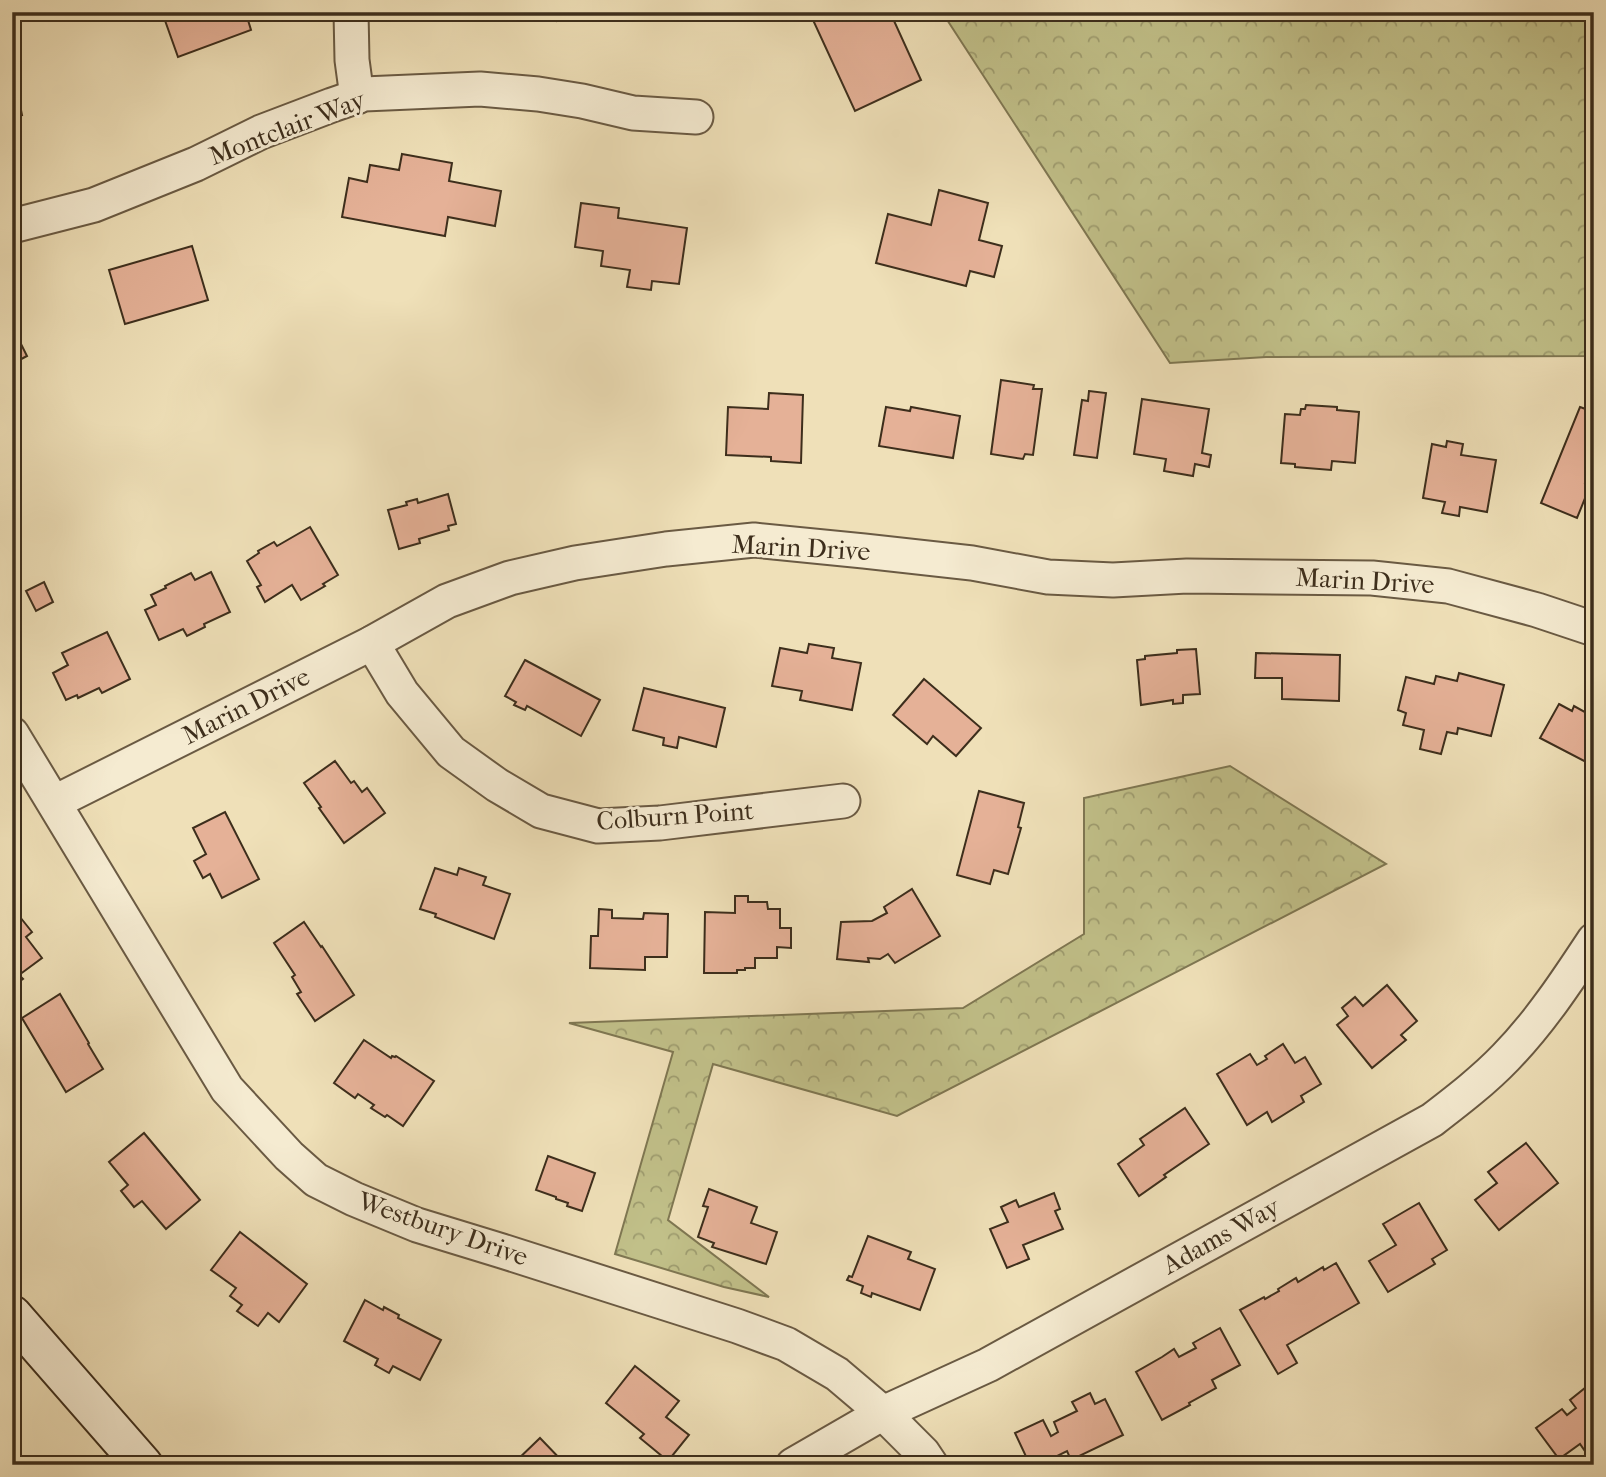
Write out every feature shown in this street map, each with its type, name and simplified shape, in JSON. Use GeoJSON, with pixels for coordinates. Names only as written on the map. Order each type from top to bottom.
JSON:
{"type":"FeatureCollection","features":[{"type":"Feature","properties":{"kind":"street"},"geometry":{"type":"LineString","coordinates":[[351,12],[352,60],[357,97]]}},
{"type":"Feature","properties":{"kind":"street","name":"Montclair Way"},"geometry":{"type":"LineString","coordinates":[[12,226],[93,205],[196,164],[261,132],[364,94],[480,89],[538,93],[633,113],[696,117]]}},
{"type":"Feature","properties":{"kind":"street","name":"Marin Drive"},"geometry":{"type":"LineString","coordinates":[[55,802],[372,643],[447,601],[510,578],[666,549],[754,540],[972,563],[1048,577],[1113,580],[1187,576],[1372,578],[1448,586],[1537,610],[1594,629]]}},
{"type":"Feature","properties":{"kind":"street","name":"Colburn Point"},"geometry":{"type":"LineString","coordinates":[[372,643],[402,693],[451,752],[497,785],[541,811],[598,826],[660,823],[844,801]]}},
{"type":"Feature","properties":{"kind":"street","name":"Westbury Drive"},"geometry":{"type":"LineString","coordinates":[[12,734],[227,1089],[289,1156],[316,1180],[417,1225],[786,1344],[837,1374],[883,1413],[923,1453],[931,1465]]}},
{"type":"Feature","properties":{"kind":"street","name":"Adams Way"},"geometry":{"type":"LineString","coordinates":[[793,1465],[883,1413],[988,1365],[1432,1119],[1468,1093],[1506,1057],[1543,1015],[1594,940]]}},
{"type":"Feature","properties":{"kind":"street"},"geometry":{"type":"LineString","coordinates":[[12,1315],[143,1465]]}},
{"type":"Feature","properties":{"kind":"green space"},"geometry":{"type":"Polygon","coordinates":[[[942,12],[1594,12],[1594,356],[1266,357],[1170,363],[942,12]]]}},
{"type":"Feature","properties":{"kind":"green space"},"geometry":{"type":"Polygon","coordinates":[[[1230,766],[1386,864],[897,1116],[713,1064],[668,1220],[769,1297],[724,1287],[615,1254],[673,1052],[569,1023],[963,1008],[1084,934],[1084,798],[1230,766]]]}},
{"type":"Feature","properties":{"kind":"building"},"geometry":{"type":"Polygon","coordinates":[[[162,12],[270,12],[248,20],[251,30],[178,57],[162,12]]]}},
{"type":"Feature","properties":{"kind":"building"},"geometry":{"type":"Polygon","coordinates":[[[534,12],[560,12],[556,21],[534,12]]]}},
{"type":"Feature","properties":{"kind":"building"},"geometry":{"type":"Polygon","coordinates":[[[830,12],[890,12],[921,80],[855,111],[813,20],[830,12]]]}},
{"type":"Feature","properties":{"kind":"building"},"geometry":{"type":"Polygon","coordinates":[[[12,64],[22,115],[12,116],[12,64]]]}},
{"type":"Feature","properties":{"kind":"building"},"geometry":{"type":"Polygon","coordinates":[[[402,154],[452,163],[449,181],[501,191],[495,226],[448,217],[445,236],[342,217],[349,178],[367,182],[370,165],[399,170],[402,154]]]}},
{"type":"Feature","properties":{"kind":"building"},"geometry":{"type":"Polygon","coordinates":[[[939,190],[988,203],[979,240],[1002,246],[994,277],[970,271],[966,286],[876,263],[888,214],[931,225],[939,190]]]}},
{"type":"Feature","properties":{"kind":"building"},"geometry":{"type":"Polygon","coordinates":[[[581,203],[619,208],[618,218],[687,228],[679,284],[652,281],[651,290],[627,287],[630,270],[601,266],[603,251],[575,247],[581,203]]]}},
{"type":"Feature","properties":{"kind":"building"},"geometry":{"type":"Polygon","coordinates":[[[192,246],[208,300],[125,324],[109,270],[192,246]]]}},
{"type":"Feature","properties":{"kind":"building"},"geometry":{"type":"Polygon","coordinates":[[[19,340],[27,356],[12,364],[12,344],[19,340]]]}},
{"type":"Feature","properties":{"kind":"building"},"geometry":{"type":"Polygon","coordinates":[[[1001,380],[1034,385],[1033,389],[1042,389],[1033,455],[1025,454],[1023,459],[991,454],[1001,380]]]}},
{"type":"Feature","properties":{"kind":"building"},"geometry":{"type":"Polygon","coordinates":[[[1089,391],[1106,393],[1097,458],[1074,455],[1082,400],[1088,401],[1089,391]]]}},
{"type":"Feature","properties":{"kind":"building"},"geometry":{"type":"Polygon","coordinates":[[[769,393],[803,395],[801,463],[771,461],[771,457],[726,455],[728,407],[768,409],[769,393]]]}},
{"type":"Feature","properties":{"kind":"building"},"geometry":{"type":"Polygon","coordinates":[[[1142,399],[1209,409],[1202,453],[1211,455],[1209,467],[1195,464],[1193,476],[1164,471],[1166,459],[1134,454],[1142,399]]]}},
{"type":"Feature","properties":{"kind":"building"},"geometry":{"type":"Polygon","coordinates":[[[1306,405],[1359,412],[1355,463],[1332,461],[1331,470],[1281,463],[1285,414],[1300,415],[1301,409],[1305,409],[1306,405]]]}},
{"type":"Feature","properties":{"kind":"building"},"geometry":{"type":"Polygon","coordinates":[[[886,407],[910,411],[911,407],[960,416],[953,458],[879,446],[886,407]]]}},
{"type":"Feature","properties":{"kind":"building"},"geometry":{"type":"Polygon","coordinates":[[[1580,407],[1594,412],[1594,472],[1590,470],[1585,483],[1590,486],[1577,518],[1541,503],[1580,407]]]}},
{"type":"Feature","properties":{"kind":"building"},"geometry":{"type":"Polygon","coordinates":[[[1447,441],[1463,444],[1461,455],[1496,460],[1487,512],[1460,507],[1459,516],[1442,513],[1445,502],[1423,498],[1432,444],[1446,447],[1447,441]]]}},
{"type":"Feature","properties":{"kind":"building"},"geometry":{"type":"Polygon","coordinates":[[[448,494],[456,524],[448,526],[449,530],[419,539],[420,543],[399,549],[388,510],[417,499],[418,503],[448,494]]]}},
{"type":"Feature","properties":{"kind":"building"},"geometry":{"type":"Polygon","coordinates":[[[310,527],[338,575],[301,600],[292,585],[265,602],[257,587],[261,585],[247,561],[274,542],[277,546],[310,527]]]}},
{"type":"Feature","properties":{"kind":"building"},"geometry":{"type":"Polygon","coordinates":[[[211,572],[230,612],[204,624],[205,627],[187,636],[183,629],[159,640],[145,610],[156,605],[151,595],[191,573],[195,580],[211,572]]]}},
{"type":"Feature","properties":{"kind":"building"},"geometry":{"type":"Polygon","coordinates":[[[44,582],[53,602],[36,611],[26,591],[44,582]]]}},
{"type":"Feature","properties":{"kind":"building"},"geometry":{"type":"Polygon","coordinates":[[[107,632],[130,679],[102,693],[99,688],[78,698],[77,695],[66,700],[53,673],[68,665],[62,653],[107,632]]]}},
{"type":"Feature","properties":{"kind":"building"},"geometry":{"type":"Polygon","coordinates":[[[809,644],[834,648],[832,658],[861,663],[852,710],[800,700],[802,691],[772,686],[780,648],[807,653],[809,644]]]}},
{"type":"Feature","properties":{"kind":"building"},"geometry":{"type":"Polygon","coordinates":[[[1196,649],[1200,694],[1183,695],[1183,703],[1173,704],[1173,700],[1141,705],[1137,660],[1145,659],[1145,656],[1177,653],[1177,650],[1196,649]]]}},
{"type":"Feature","properties":{"kind":"building"},"geometry":{"type":"Polygon","coordinates":[[[1256,653],[1340,655],[1339,701],[1282,699],[1282,678],[1255,678],[1256,653]]]}},
{"type":"Feature","properties":{"kind":"building"},"geometry":{"type":"Polygon","coordinates":[[[525,660],[600,700],[581,736],[527,706],[525,710],[514,705],[516,702],[505,696],[525,660]]]}},
{"type":"Feature","properties":{"kind":"building"},"geometry":{"type":"Polygon","coordinates":[[[1459,673],[1504,685],[1491,736],[1458,728],[1457,734],[1447,732],[1441,754],[1420,749],[1424,730],[1403,725],[1406,713],[1398,710],[1406,677],[1434,684],[1436,676],[1457,681],[1459,673]]]}},
{"type":"Feature","properties":{"kind":"building"},"geometry":{"type":"Polygon","coordinates":[[[924,679],[981,728],[956,756],[933,736],[927,744],[893,715],[924,679]]]}},
{"type":"Feature","properties":{"kind":"building"},"geometry":{"type":"Polygon","coordinates":[[[644,688],[725,708],[716,747],[679,737],[677,748],[663,745],[664,738],[633,730],[644,688]]]}},
{"type":"Feature","properties":{"kind":"building"},"geometry":{"type":"Polygon","coordinates":[[[1559,704],[1572,711],[1574,706],[1594,717],[1594,752],[1588,763],[1540,738],[1559,704]]]}},
{"type":"Feature","properties":{"kind":"building"},"geometry":{"type":"Polygon","coordinates":[[[335,761],[351,783],[354,781],[362,792],[367,788],[385,813],[344,843],[304,783],[335,761]]]}},
{"type":"Feature","properties":{"kind":"building"},"geometry":{"type":"Polygon","coordinates":[[[979,791],[1024,803],[1018,827],[1021,828],[1008,874],[994,870],[990,884],[957,875],[979,791]]]}},
{"type":"Feature","properties":{"kind":"building"},"geometry":{"type":"Polygon","coordinates":[[[225,812],[259,879],[222,898],[210,874],[203,878],[194,861],[206,854],[193,828],[225,812]]]}},
{"type":"Feature","properties":{"kind":"building"},"geometry":{"type":"Polygon","coordinates":[[[435,868],[457,875],[459,868],[486,877],[483,885],[510,894],[494,939],[420,909],[435,868]]]}},
{"type":"Feature","properties":{"kind":"building"},"geometry":{"type":"Polygon","coordinates":[[[912,889],[940,936],[895,963],[888,954],[880,959],[868,958],[869,962],[837,959],[841,922],[872,921],[887,913],[884,907],[912,889]]]}},
{"type":"Feature","properties":{"kind":"building"},"geometry":{"type":"Polygon","coordinates":[[[735,896],[748,896],[748,902],[767,902],[768,909],[780,909],[780,928],[791,928],[791,948],[777,947],[777,958],[755,958],[755,968],[737,970],[737,973],[704,973],[705,912],[735,913],[735,896]]]}},
{"type":"Feature","properties":{"kind":"building"},"geometry":{"type":"Polygon","coordinates":[[[12,907],[32,932],[26,937],[42,958],[19,975],[23,979],[12,987],[12,907]]]}},
{"type":"Feature","properties":{"kind":"building"},"geometry":{"type":"Polygon","coordinates":[[[599,909],[612,910],[612,918],[643,919],[644,913],[668,914],[667,957],[645,957],[645,970],[590,968],[591,936],[598,936],[599,909]]]}},
{"type":"Feature","properties":{"kind":"building"},"geometry":{"type":"Polygon","coordinates":[[[304,922],[354,995],[315,1021],[297,994],[301,992],[292,977],[295,975],[274,943],[304,922]]]}},
{"type":"Feature","properties":{"kind":"building"},"geometry":{"type":"Polygon","coordinates":[[[1387,985],[1417,1021],[1401,1035],[1406,1040],[1372,1068],[1337,1025],[1348,1016],[1342,1008],[1355,997],[1363,1006],[1387,985]]]}},
{"type":"Feature","properties":{"kind":"building"},"geometry":{"type":"Polygon","coordinates":[[[60,994],[103,1069],[66,1092],[22,1018],[60,994]]]}},
{"type":"Feature","properties":{"kind":"building"},"geometry":{"type":"Polygon","coordinates":[[[364,1040],[391,1058],[396,1056],[434,1081],[403,1126],[371,1108],[374,1105],[358,1094],[355,1098],[334,1083],[364,1040]]]}},
{"type":"Feature","properties":{"kind":"building"},"geometry":{"type":"Polygon","coordinates":[[[1283,1044],[1295,1063],[1305,1057],[1321,1084],[1301,1096],[1304,1102],[1272,1122],[1267,1112],[1247,1125],[1217,1074],[1250,1054],[1257,1065],[1283,1044]]]}},
{"type":"Feature","properties":{"kind":"building"},"geometry":{"type":"Polygon","coordinates":[[[1185,1108],[1209,1144],[1139,1196],[1118,1164],[1144,1145],[1140,1139],[1185,1108]]]}},
{"type":"Feature","properties":{"kind":"building"},"geometry":{"type":"Polygon","coordinates":[[[144,1133],[200,1200],[166,1229],[142,1201],[134,1207],[121,1191],[128,1185],[109,1162],[144,1133]]]}},
{"type":"Feature","properties":{"kind":"building"},"geometry":{"type":"Polygon","coordinates":[[[1526,1143],[1558,1183],[1499,1230],[1475,1200],[1497,1183],[1488,1172],[1526,1143]]]}},
{"type":"Feature","properties":{"kind":"building"},"geometry":{"type":"Polygon","coordinates":[[[548,1156],[595,1173],[582,1211],[536,1190],[548,1156]]]}},
{"type":"Feature","properties":{"kind":"building"},"geometry":{"type":"Polygon","coordinates":[[[709,1189],[757,1207],[751,1223],[777,1232],[766,1264],[712,1247],[714,1243],[698,1237],[708,1207],[703,1206],[709,1189]]]}},
{"type":"Feature","properties":{"kind":"building"},"geometry":{"type":"Polygon","coordinates":[[[1054,1193],[1060,1209],[1055,1211],[1063,1229],[1023,1245],[1029,1259],[1007,1268],[990,1229],[1008,1222],[1001,1207],[1016,1200],[1019,1207],[1054,1193]]]}},
{"type":"Feature","properties":{"kind":"building"},"geometry":{"type":"Polygon","coordinates":[[[1419,1203],[1447,1250],[1432,1259],[1435,1264],[1388,1292],[1369,1261],[1396,1245],[1383,1224],[1419,1203]]]}},
{"type":"Feature","properties":{"kind":"building"},"geometry":{"type":"Polygon","coordinates":[[[240,1232],[307,1284],[279,1322],[268,1313],[258,1326],[237,1311],[242,1305],[230,1296],[236,1288],[211,1270],[240,1232]]]}},
{"type":"Feature","properties":{"kind":"building"},"geometry":{"type":"Polygon","coordinates":[[[868,1236],[911,1252],[908,1259],[935,1269],[920,1310],[872,1293],[871,1297],[861,1293],[863,1286],[847,1280],[849,1276],[852,1277],[868,1236]]]}},
{"type":"Feature","properties":{"kind":"building"},"geometry":{"type":"Polygon","coordinates":[[[1336,1263],[1359,1303],[1287,1345],[1297,1363],[1278,1374],[1240,1310],[1279,1291],[1278,1289],[1296,1278],[1298,1282],[1323,1267],[1324,1270],[1336,1263]]]}},
{"type":"Feature","properties":{"kind":"building"},"geometry":{"type":"Polygon","coordinates":[[[365,1300],[383,1310],[384,1307],[399,1315],[398,1318],[441,1340],[420,1380],[393,1366],[389,1373],[375,1365],[378,1359],[344,1341],[365,1300]]]}},
{"type":"Feature","properties":{"kind":"building"},"geometry":{"type":"Polygon","coordinates":[[[1220,1328],[1240,1365],[1212,1380],[1216,1388],[1162,1420],[1136,1372],[1174,1349],[1179,1357],[1196,1348],[1193,1343],[1220,1328]]]}},
{"type":"Feature","properties":{"kind":"building"},"geometry":{"type":"Polygon","coordinates":[[[635,1366],[679,1401],[666,1417],[689,1435],[668,1461],[640,1438],[644,1434],[606,1403],[635,1366]]]}},
{"type":"Feature","properties":{"kind":"building"},"geometry":{"type":"Polygon","coordinates":[[[1585,1388],[1594,1399],[1594,1449],[1587,1454],[1580,1444],[1559,1459],[1536,1428],[1562,1409],[1567,1415],[1576,1408],[1570,1400],[1585,1388]]]}},
{"type":"Feature","properties":{"kind":"building"},"geometry":{"type":"Polygon","coordinates":[[[1090,1393],[1095,1404],[1105,1399],[1123,1435],[1071,1460],[1067,1451],[1039,1465],[1030,1465],[1015,1433],[1043,1420],[1051,1436],[1058,1432],[1054,1422],[1077,1411],[1072,1402],[1090,1393]]]}},
{"type":"Feature","properties":{"kind":"building"},"geometry":{"type":"Polygon","coordinates":[[[540,1438],[566,1465],[512,1465],[540,1438]]]}}]}
